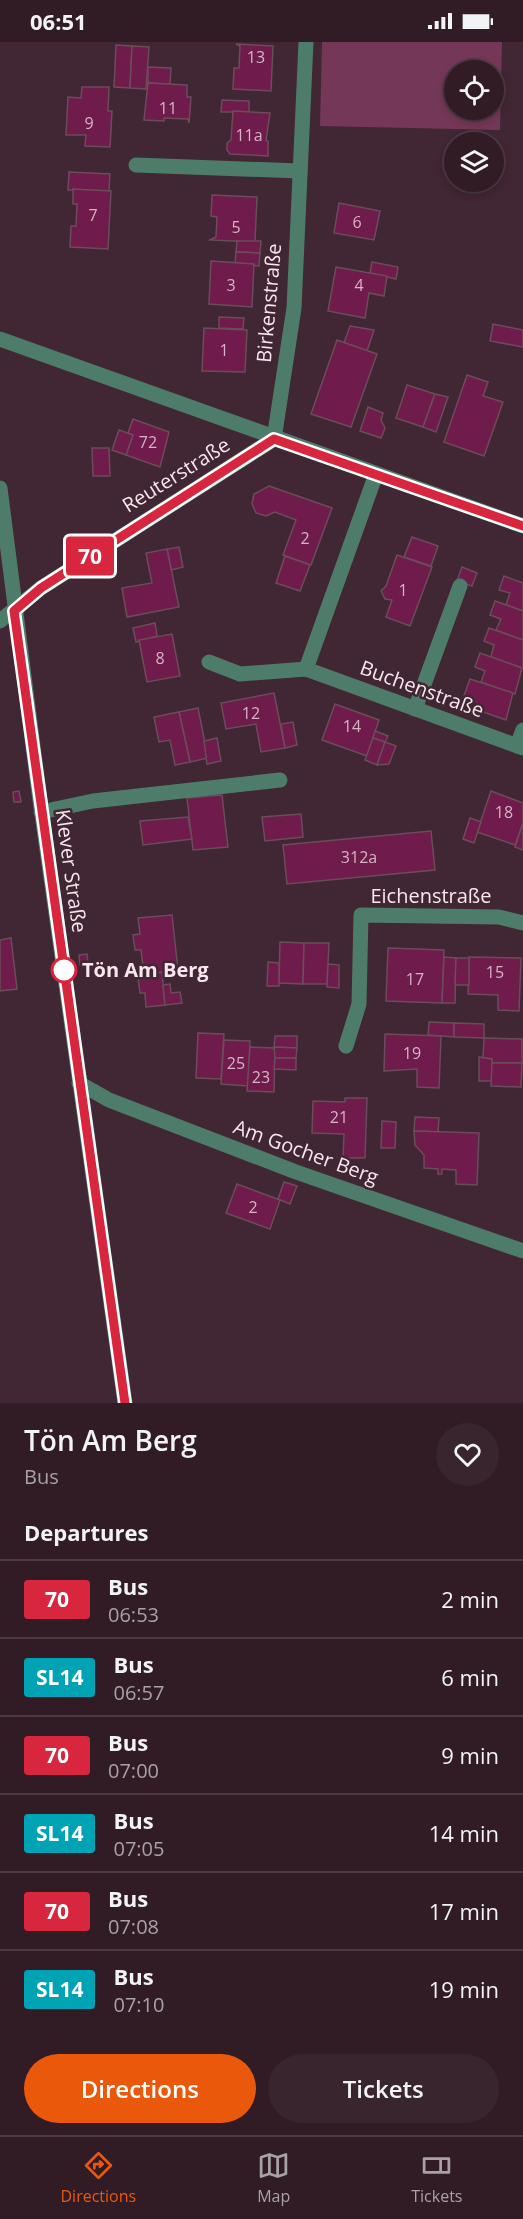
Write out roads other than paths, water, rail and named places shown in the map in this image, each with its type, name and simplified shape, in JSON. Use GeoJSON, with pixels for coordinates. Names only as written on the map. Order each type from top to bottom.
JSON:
{"type":"FeatureCollection","features":[{"type":"Feature","properties":{"kind":"street","name":"Birkenstraße"},"geometry":{"type":"LineString","coordinates":[[274,439],[294,308],[306,42]]}},
{"type":"Feature","properties":{"kind":"street"},"geometry":{"type":"LineString","coordinates":[[136,165],[300,171]]}},
{"type":"Feature","properties":{"kind":"street","name":"Reuterstraße"},"geometry":{"type":"LineString","coordinates":[[0,339],[274,439],[523,526]]}},
{"type":"Feature","properties":{"kind":"street","name":"Reuterstraße"},"geometry":{"type":"LineString","coordinates":[[0,621],[51,581],[274,439]]}},
{"type":"Feature","properties":{"kind":"street"},"geometry":{"type":"LineString","coordinates":[[306,669],[376,474]]}},
{"type":"Feature","properties":{"kind":"street","name":"Klever Straße"},"geometry":{"type":"LineString","coordinates":[[0,488],[41,812],[125,1403]]}},
{"type":"Feature","properties":{"kind":"street"},"geometry":{"type":"LineString","coordinates":[[415,709],[460,586]]}},
{"type":"Feature","properties":{"kind":"street","name":"Buchenstraße"},"geometry":{"type":"LineString","coordinates":[[209,662],[240,674],[306,669],[520,747]]}},
{"type":"Feature","properties":{"kind":"street"},"geometry":{"type":"LineString","coordinates":[[520,747],[523,730]]}},
{"type":"Feature","properties":{"kind":"street"},"geometry":{"type":"LineString","coordinates":[[41,812],[93,801],[280,780]]}},
{"type":"Feature","properties":{"kind":"street","name":"Eichenstraße"},"geometry":{"type":"LineString","coordinates":[[346,1046],[359,1004],[361,915],[499,917],[523,923]]}},
{"type":"Feature","properties":{"kind":"street","name":"Am Gocher Berg"},"geometry":{"type":"LineString","coordinates":[[79,1083],[109,1100],[296,1172],[523,1251]]}},
{"type":"Feature","properties":{"kind":"place","name":"Tön Am Berg"},"geometry":{"type":"Point","coordinates":[64,970]}}]}
